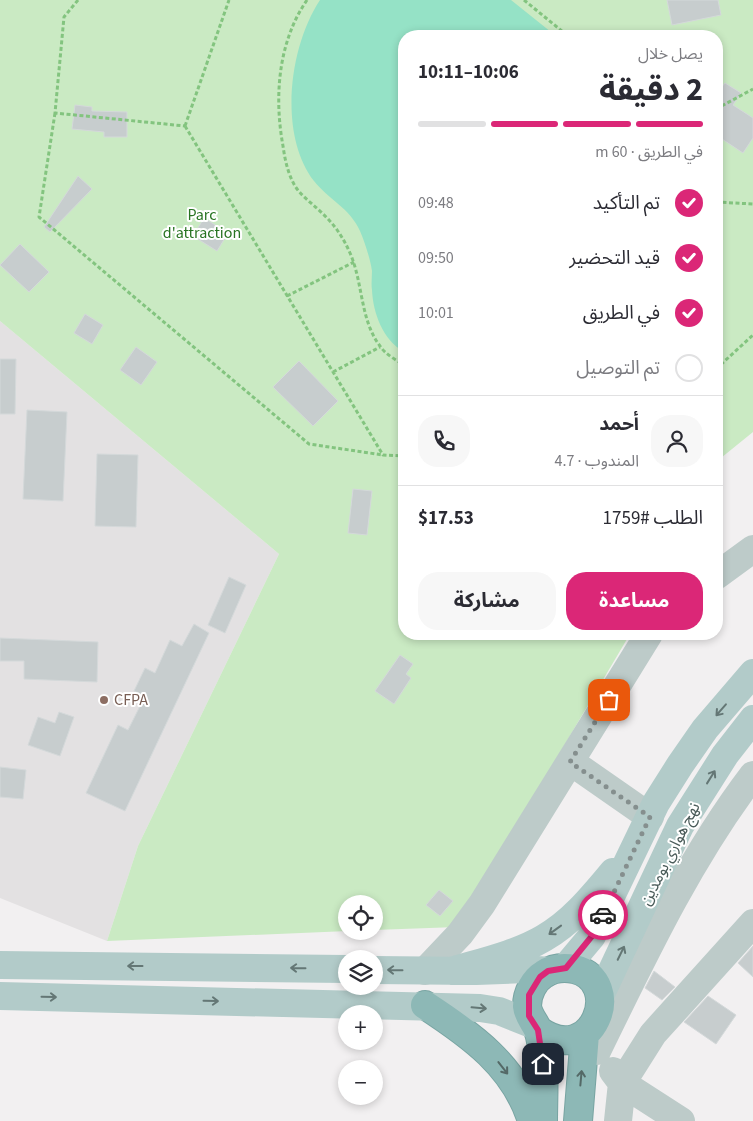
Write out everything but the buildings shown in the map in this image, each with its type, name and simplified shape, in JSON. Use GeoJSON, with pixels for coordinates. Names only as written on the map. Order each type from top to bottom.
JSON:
{"type":"FeatureCollection","features":[{"type":"Feature","properties":{"kind":"highway"},"geometry":{"type":"LineString","coordinates":[[543,1121],[543,1064],[536,1027],[527,1005],[529,995],[540,977],[557,969],[577,970],[587,976],[595,985],[600,996],[599,1013],[592,1029],[578,1121]]}},
{"type":"Feature","properties":{"kind":"highway"},"geometry":{"type":"LineString","coordinates":[[425,1006],[461,1028],[483,1046],[501,1065],[516,1085],[532,1121]]}},
{"type":"Feature","properties":{"kind":"highway"},"geometry":{"type":"LineString","coordinates":[[536,1027],[547,1037],[591,1043]]}},
{"type":"Feature","properties":{"kind":"main road","name":"نهج هواري بومدين"},"geometry":{"type":"LineString","coordinates":[[557,969],[592,936],[650,817],[680,765],[705,729],[753,674]]}},
{"type":"Feature","properties":{"kind":"main road","name":"نهج هواري بومدين"},"geometry":{"type":"LineString","coordinates":[[600,996],[680,826],[725,755],[753,719]]}},
{"type":"Feature","properties":{"kind":"main road"},"geometry":{"type":"LineString","coordinates":[[438,971],[522,948],[544,938],[584,905],[637,844]]}},
{"type":"Feature","properties":{"kind":"main road"},"geometry":{"type":"LineString","coordinates":[[0,965],[338,969]]}},
{"type":"Feature","properties":{"kind":"main road"},"geometry":{"type":"LineString","coordinates":[[383,970],[557,969]]}},
{"type":"Feature","properties":{"kind":"main road"},"geometry":{"type":"LineString","coordinates":[[0,996],[425,1006],[500,1011],[536,1027]]}},
{"type":"Feature","properties":{"kind":"street"},"geometry":{"type":"LineString","coordinates":[[723,571],[753,550]]}},
{"type":"Feature","properties":{"kind":"street"},"geometry":{"type":"LineString","coordinates":[[438,971],[645,640]]}},
{"type":"Feature","properties":{"kind":"street"},"geometry":{"type":"LineString","coordinates":[[570,762],[650,817]]}},
{"type":"Feature","properties":{"kind":"street"},"geometry":{"type":"LineString","coordinates":[[681,1121],[622,1083],[591,1043],[630,983],[698,855],[753,776]]}},
{"type":"Feature","properties":{"kind":"street"},"geometry":{"type":"LineString","coordinates":[[618,1121],[622,1083],[653,1034],[753,924]]}},
{"type":"Feature","properties":{"kind":"path"},"geometry":{"type":"LineString","coordinates":[[78,0],[64,17],[54,113],[39,217],[309,444],[398,456]]}},
{"type":"Feature","properties":{"kind":"path"},"geometry":{"type":"LineString","coordinates":[[185,126],[229,0]]}},
{"type":"Feature","properties":{"kind":"path"},"geometry":{"type":"LineString","coordinates":[[307,0],[294,22],[280,72],[278,116],[285,160],[294,184],[337,230],[354,262],[369,323],[380,347],[398,360]]}},
{"type":"Feature","properties":{"kind":"path"},"geometry":{"type":"LineString","coordinates":[[524,0],[561,30]]}},
{"type":"Feature","properties":{"kind":"path"},"geometry":{"type":"LineString","coordinates":[[723,105],[753,89]]}},
{"type":"Feature","properties":{"kind":"path"},"geometry":{"type":"LineString","coordinates":[[54,113],[185,126]]}},
{"type":"Feature","properties":{"kind":"path"},"geometry":{"type":"LineString","coordinates":[[185,126],[383,455]]}},
{"type":"Feature","properties":{"kind":"path"},"geometry":{"type":"LineString","coordinates":[[723,202],[753,204]]}},
{"type":"Feature","properties":{"kind":"path"},"geometry":{"type":"LineString","coordinates":[[287,296],[354,262]]}},
{"type":"Feature","properties":{"kind":"path"},"geometry":{"type":"LineString","coordinates":[[723,363],[753,335]]}},
{"type":"Feature","properties":{"kind":"path"},"geometry":{"type":"LineString","coordinates":[[333,372],[380,347]]}},
{"type":"Feature","properties":{"kind":"shaded area"},"geometry":{"type":"Polygon","coordinates":[[[320,0],[511,0],[548,30],[398,30],[398,348],[380,325],[374,308],[372,271],[360,231],[351,216],[314,181],[303,162],[295,140],[292,90],[295,66],[309,19],[320,0]]]}},
{"type":"Feature","properties":{"kind":"shaded area","name":"CFPA"},"geometry":{"type":"Polygon","coordinates":[[[0,321],[279,554],[138,846],[107,941],[0,898],[0,321]]]}},
{"type":"Feature","properties":{"kind":"green space","name":"Parc d'attraction"},"geometry":{"type":"Polygon","coordinates":[[[0,0],[753,0],[753,432],[723,456],[723,30],[398,30],[398,640],[626,640],[457,927],[383,930],[383,895],[338,895],[338,931],[107,941],[138,846],[279,554],[0,321],[0,0]]]}},
{"type":"Feature","properties":{"kind":"way so far"},"geometry":{"type":"LineString","coordinates":[[603,915],[650,817],[570,762],[609,700]]}},
{"type":"Feature","properties":{"kind":"place","name":"CFPA"},"geometry":{"type":"Point","coordinates":[104,700]}},
{"type":"Feature","properties":{"kind":"route"},"geometry":{"type":"LineString","coordinates":[[543,1064],[538,1030],[529,1016],[527,1005],[533,985],[548,971],[566,968],[592,936],[603,915]]}}]}
